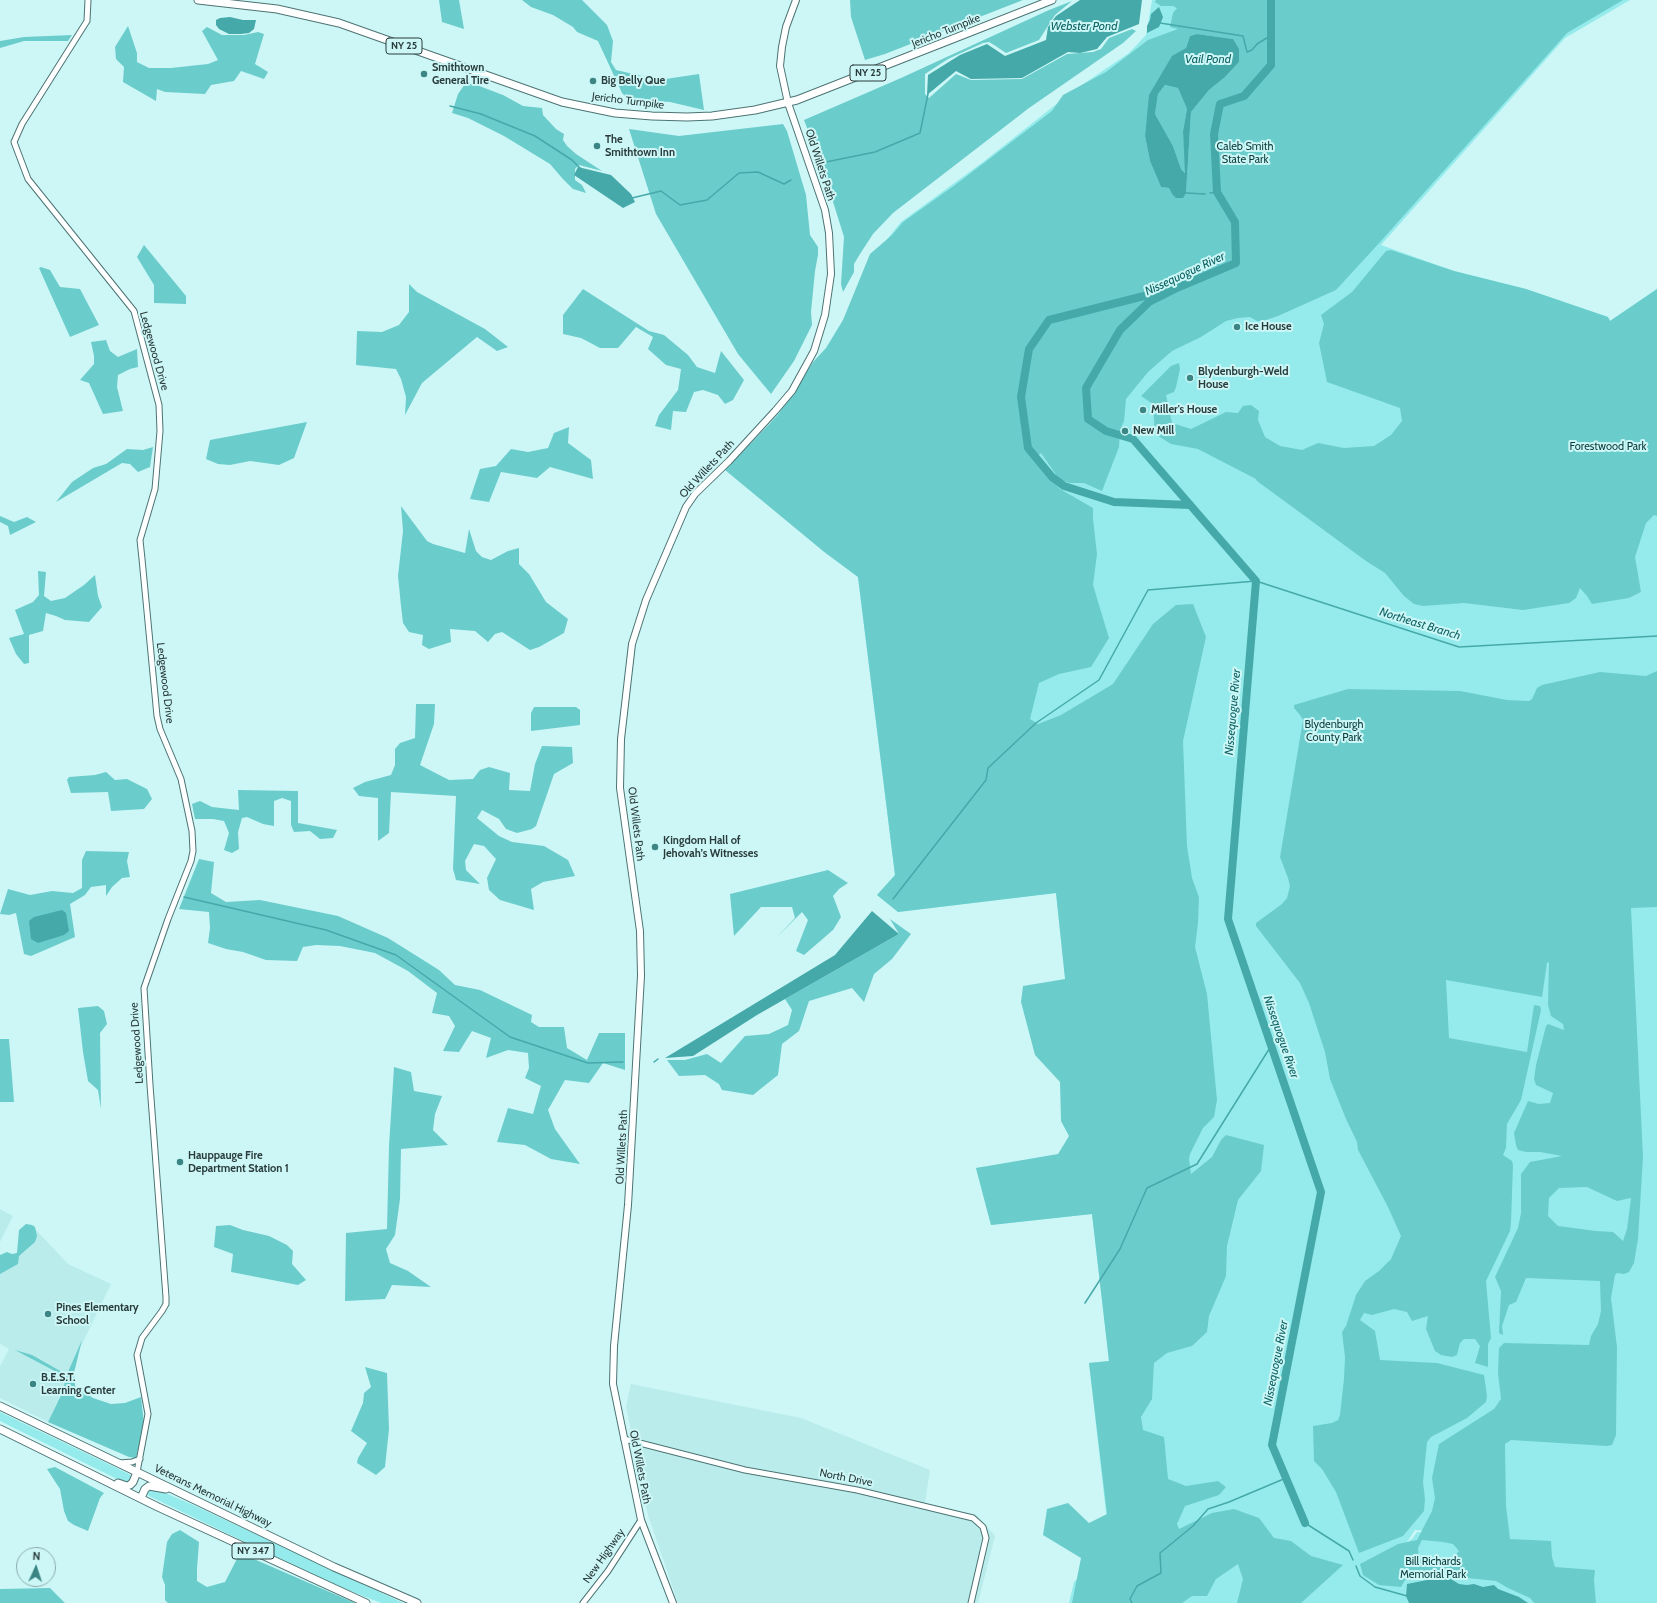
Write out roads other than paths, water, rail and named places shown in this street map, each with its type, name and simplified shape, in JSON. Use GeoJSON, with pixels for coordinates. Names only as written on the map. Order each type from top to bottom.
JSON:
{"type":"FeatureCollection","features":[{"type":"Feature","properties":{"kind":"main road","name":"Jericho Turnpike"},"geometry":{"type":"LineString","coordinates":[[198,0],[277,9],[334,22],[545,97],[605,111],[652,116],[712,116],[788,103],[861,76],[1052,0]]}},
{"type":"Feature","properties":{"kind":"main road","name":"Old Willets Path"},"geometry":{"type":"LineString","coordinates":[[673,1603],[641,1520],[613,1384],[614,1346],[629,1193],[641,976],[640,931],[620,788],[621,739],[632,644],[646,601],[686,507],[695,494],[729,461],[792,391],[814,351],[825,315],[831,274],[829,233],[825,210],[788,103],[780,66],[786,27],[796,0]]}},
{"type":"Feature","properties":{"kind":"main road","name":"Veterans Memorial Highway"},"geometry":{"type":"LineString","coordinates":[[0,1406],[355,1577],[417,1603]]}},
{"type":"Feature","properties":{"kind":"main road","name":"NY 347"},"geometry":{"type":"LineString","coordinates":[[0,1429],[94,1476],[366,1603]]}},
{"type":"Feature","properties":{"kind":"main road"},"geometry":{"type":"LineString","coordinates":[[94,1476],[129,1485],[133,1482],[137,1472]]}},
{"type":"Feature","properties":{"kind":"main road"},"geometry":{"type":"LineString","coordinates":[[141,1498],[144,1489],[148,1486],[178,1492]]}},
{"type":"Feature","properties":{"kind":"street","name":"Ledgewood Drive"},"geometry":{"type":"LineString","coordinates":[[88,0],[87,21],[22,124],[14,142],[28,179],[134,311],[159,405],[160,430],[155,489],[140,540],[157,716],[160,729],[181,779],[192,831],[193,851],[191,861],[168,919],[144,988],[166,1304],[142,1338],[137,1355],[147,1407],[140,1459]]}},
{"type":"Feature","properties":{"kind":"street","name":"North Drive"},"geometry":{"type":"LineString","coordinates":[[624,1439],[745,1470],[857,1490],[973,1518],[983,1527],[986,1538],[971,1603]]}},
{"type":"Feature","properties":{"kind":"street"},"geometry":{"type":"LineString","coordinates":[[119,1463],[135,1462],[140,1459]]}},
{"type":"Feature","properties":{"kind":"street"},"geometry":{"type":"LineString","coordinates":[[137,1472],[140,1459]]}},
{"type":"Feature","properties":{"kind":"street","name":"New Highway"},"geometry":{"type":"LineString","coordinates":[[583,1603],[608,1571],[641,1520]]}},
{"type":"Feature","properties":{"kind":"water","name":"Webster Pond"},"geometry":{"type":"Polygon","coordinates":[[[1080,0],[1142,0],[1139,24],[1107,37],[1097,49],[1080,53],[1068,52],[1022,78],[971,79],[956,71],[927,95],[928,75],[960,55],[987,44],[1005,56],[1046,40],[1048,27],[1056,16],[1080,0]]]}},
{"type":"Feature","properties":{"kind":"water"},"geometry":{"type":"Polygon","coordinates":[[[1159,7],[1163,17],[1159,27],[1147,33],[1147,26],[1151,14],[1159,7]]]}},
{"type":"Feature","properties":{"kind":"water"},"geometry":{"type":"Polygon","coordinates":[[[230,17],[243,20],[256,20],[254,29],[249,33],[229,34],[219,29],[216,25],[216,20],[230,17]]]}},
{"type":"Feature","properties":{"kind":"water","name":"Vail Pond"},"geometry":{"type":"Polygon","coordinates":[[[1197,34],[1233,39],[1239,49],[1239,62],[1225,77],[1209,90],[1191,112],[1186,193],[1183,198],[1176,198],[1169,188],[1161,187],[1150,161],[1145,136],[1149,95],[1172,56],[1186,48],[1190,36],[1197,34]],[[1165,85],[1158,94],[1155,114],[1173,146],[1181,169],[1185,173],[1183,131],[1187,109],[1178,88],[1165,85]]]}},
{"type":"Feature","properties":{"kind":"water"},"geometry":{"type":"Polygon","coordinates":[[[578,167],[611,175],[631,194],[635,202],[623,208],[574,175],[578,167]]]}},
{"type":"Feature","properties":{"kind":"water"},"geometry":{"type":"Polygon","coordinates":[[[62,910],[66,913],[69,931],[64,935],[38,943],[31,939],[29,921],[34,917],[62,910]]]}},
{"type":"Feature","properties":{"kind":"water"},"geometry":{"type":"Polygon","coordinates":[[[872,911],[899,934],[757,1015],[693,1056],[665,1058],[835,955],[872,911]]]}},
{"type":"Feature","properties":{"kind":"water"},"geometry":{"type":"Polygon","coordinates":[[[1451,1579],[1459,1584],[1474,1584],[1483,1587],[1494,1585],[1498,1589],[1519,1597],[1528,1603],[1409,1603],[1406,1596],[1407,1584],[1427,1580],[1451,1579]]]}},
{"type":"Feature","properties":{"kind":"waterway","name":"Nissequogue River"},"geometry":{"type":"LineString","coordinates":[[1271,0],[1271,65],[1244,96],[1220,104],[1214,134],[1217,192],[1235,222],[1236,263],[1179,287],[1149,302],[1120,330],[1086,388],[1088,419],[1106,431],[1133,439],[1256,581],[1228,919],[1321,1192],[1272,1445],[1305,1523]]}},
{"type":"Feature","properties":{"kind":"waterway"},"geometry":{"type":"LineString","coordinates":[[1160,23],[1243,36],[1247,52],[1252,50],[1257,44],[1270,36]]}},
{"type":"Feature","properties":{"kind":"waterway"},"geometry":{"type":"LineString","coordinates":[[826,162],[875,152],[920,133],[928,94]]}},
{"type":"Feature","properties":{"kind":"waterway"},"geometry":{"type":"LineString","coordinates":[[450,106],[481,114],[535,136],[572,160],[580,168]]}},
{"type":"Feature","properties":{"kind":"waterway"},"geometry":{"type":"LineString","coordinates":[[632,198],[661,191],[680,205],[707,200],[739,173],[758,172],[784,184],[791,180]]}},
{"type":"Feature","properties":{"kind":"waterway","name":"Nissequogue River"},"geometry":{"type":"LineString","coordinates":[[1210,193],[1217,192]]}},
{"type":"Feature","properties":{"kind":"waterway"},"geometry":{"type":"LineString","coordinates":[[1186,193],[1205,194]]}},
{"type":"Feature","properties":{"kind":"waterway"},"geometry":{"type":"LineString","coordinates":[[1164,291],[1049,320],[1029,349],[1021,397],[1028,448],[1052,477],[1064,486],[1114,502],[1190,505]]}},
{"type":"Feature","properties":{"kind":"waterway","name":"Northeast Branch"},"geometry":{"type":"LineString","coordinates":[[893,899],[986,780],[988,768],[1036,723],[1099,680],[1148,590],[1256,581],[1459,647],[1657,636]]}},
{"type":"Feature","properties":{"kind":"waterway"},"geometry":{"type":"LineString","coordinates":[[184,897],[326,930],[396,955],[510,1037],[588,1063],[623,1062]]}},
{"type":"Feature","properties":{"kind":"waterway"},"geometry":{"type":"LineString","coordinates":[[1085,1303],[1120,1249],[1147,1188],[1197,1164],[1271,1046]]}},
{"type":"Feature","properties":{"kind":"waterway"},"geometry":{"type":"LineString","coordinates":[[654,1062],[658,1059]]}},
{"type":"Feature","properties":{"kind":"waterway"},"geometry":{"type":"LineString","coordinates":[[1132,1603],[1130,1599],[1137,1586],[1161,1573],[1160,1553],[1193,1526],[1208,1509],[1229,1502],[1286,1478]]}},
{"type":"Feature","properties":{"kind":"waterway","name":"Nissequogue River"},"geometry":{"type":"LineString","coordinates":[[1305,1523],[1349,1551],[1353,1560]]}},
{"type":"Feature","properties":{"kind":"waterway","name":"Nissequogue River"},"geometry":{"type":"LineString","coordinates":[[1356,1566],[1360,1576],[1375,1587],[1407,1596]]}},
{"type":"Feature","properties":{"kind":"place","name":"Smithtown General Tire"},"geometry":{"type":"Point","coordinates":[424,74]}},
{"type":"Feature","properties":{"kind":"place","name":"Big Belly Que"},"geometry":{"type":"Point","coordinates":[593,81]}},
{"type":"Feature","properties":{"kind":"place","name":"The Smithtown Inn"},"geometry":{"type":"Point","coordinates":[597,146]}},
{"type":"Feature","properties":{"kind":"place","name":"Ice House"},"geometry":{"type":"Point","coordinates":[1237,327]}},
{"type":"Feature","properties":{"kind":"place","name":"Blydenburgh-Weld House"},"geometry":{"type":"Point","coordinates":[1190,378]}},
{"type":"Feature","properties":{"kind":"place","name":"Miller's House"},"geometry":{"type":"Point","coordinates":[1143,410]}},
{"type":"Feature","properties":{"kind":"place","name":"New Mill"},"geometry":{"type":"Point","coordinates":[1125,431]}},
{"type":"Feature","properties":{"kind":"place","name":"Kingdom Hall of Jehovah’s Witnesses"},"geometry":{"type":"Point","coordinates":[655,847]}},
{"type":"Feature","properties":{"kind":"place","name":"Hauppauge Fire Department Station 1"},"geometry":{"type":"Point","coordinates":[180,1162]}},
{"type":"Feature","properties":{"kind":"place","name":"Pines Elementary School"},"geometry":{"type":"Point","coordinates":[48,1314]}},
{"type":"Feature","properties":{"kind":"place","name":"B.E.S.T. Learning Center"},"geometry":{"type":"Point","coordinates":[33,1384]}},
{"type":"Feature","properties":{"kind":"park label","name":"Caleb Smith State Park"},"geometry":{"type":"Point","coordinates":[1245,153]}},
{"type":"Feature","properties":{"kind":"park label","name":"Forestwood Park"},"geometry":{"type":"Point","coordinates":[1608,447]}},
{"type":"Feature","properties":{"kind":"park label","name":"Blydenburgh County Park"},"geometry":{"type":"Point","coordinates":[1334,731]}},
{"type":"Feature","properties":{"kind":"park label","name":"Bill Richards Memorial Park"},"geometry":{"type":"Point","coordinates":[1433,1568]}}]}
